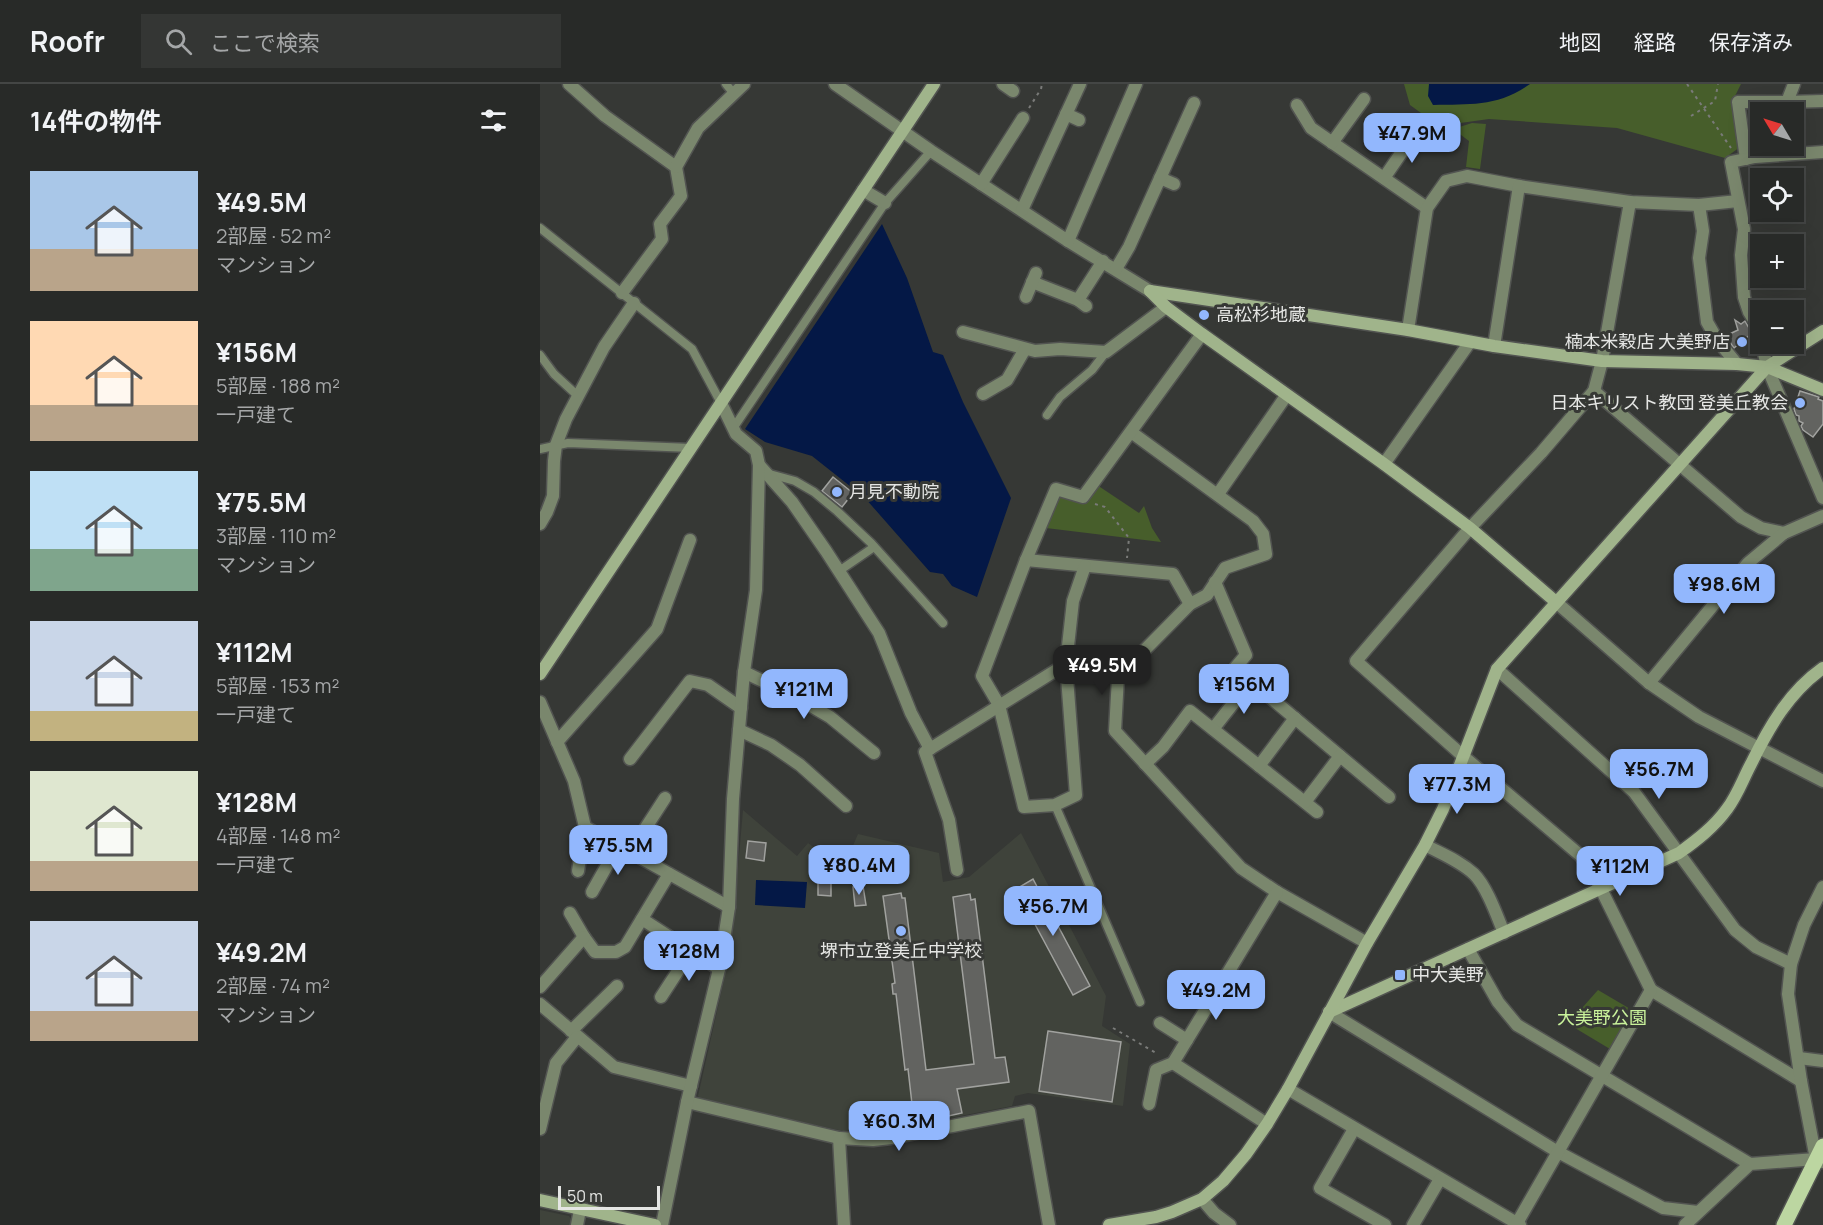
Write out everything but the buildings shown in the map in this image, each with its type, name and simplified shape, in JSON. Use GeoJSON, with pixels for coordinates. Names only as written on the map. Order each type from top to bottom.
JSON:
{"type":"FeatureCollection","features":[{"type":"Feature","properties":{"kind":"main road"},"geometry":{"type":"LineString","coordinates":[[1784,1225],[1821,1156]]}},
{"type":"Feature","properties":{"kind":"street"},"geometry":{"type":"LineString","coordinates":[[569,84],[605,116],[676,167]]}},
{"type":"Feature","properties":{"kind":"street"},"geometry":{"type":"LineString","coordinates":[[622,292],[662,239],[660,224],[681,196],[676,167],[698,128],[730,89],[744,84]]}},
{"type":"Feature","properties":{"kind":"street"},"geometry":{"type":"LineString","coordinates":[[835,84],[901,132],[1068,241],[1150,291],[1166,307],[1202,334],[1470,528],[1649,682],[1699,717],[1823,781]]}},
{"type":"Feature","properties":{"kind":"street"},"geometry":{"type":"LineString","coordinates":[[540,674],[934,84]]}},
{"type":"Feature","properties":{"kind":"street"},"geometry":{"type":"LineString","coordinates":[[1022,210],[1080,84]]}},
{"type":"Feature","properties":{"kind":"street"},"geometry":{"type":"LineString","coordinates":[[1068,241],[1136,84]]}},
{"type":"Feature","properties":{"kind":"street"},"geometry":{"type":"LineString","coordinates":[[1794,84],[1787,102],[1823,101]]}},
{"type":"Feature","properties":{"kind":"street"},"geometry":{"type":"LineString","coordinates":[[1332,143],[1364,99]]}},
{"type":"Feature","properties":{"kind":"street"},"geometry":{"type":"LineString","coordinates":[[1741,160],[1738,102],[1750,102]]}},
{"type":"Feature","properties":{"kind":"street"},"geometry":{"type":"LineString","coordinates":[[1116,269],[1129,247],[1194,103]]}},
{"type":"Feature","properties":{"kind":"street"},"geometry":{"type":"LineString","coordinates":[[1297,105],[1311,128],[1427,208]]}},
{"type":"Feature","properties":{"kind":"street"},"geometry":{"type":"LineString","coordinates":[[1066,114],[1079,120]]}},
{"type":"Feature","properties":{"kind":"street"},"geometry":{"type":"LineString","coordinates":[[1188,116],[1201,122]]}},
{"type":"Feature","properties":{"kind":"street"},"geometry":{"type":"LineString","coordinates":[[981,184],[1023,118]]}},
{"type":"Feature","properties":{"kind":"street"},"geometry":{"type":"LineString","coordinates":[[1384,178],[1415,133]]}},
{"type":"Feature","properties":{"kind":"street"},"geometry":{"type":"LineString","coordinates":[[1750,314],[1744,297],[1741,255],[1744,229],[1731,162],[1823,152]]}},
{"type":"Feature","properties":{"kind":"street"},"geometry":{"type":"LineString","coordinates":[[1408,330],[1427,208],[1446,181],[1467,176],[1630,202],[1699,205],[1738,201]]}},
{"type":"Feature","properties":{"kind":"street"},"geometry":{"type":"LineString","coordinates":[[1160,178],[1174,184]]}},
{"type":"Feature","properties":{"kind":"street"},"geometry":{"type":"LineString","coordinates":[[1494,346],[1519,186]]}},
{"type":"Feature","properties":{"kind":"street"},"geometry":{"type":"LineString","coordinates":[[863,190],[885,202]]}},
{"type":"Feature","properties":{"kind":"street"},"geometry":{"type":"LineString","coordinates":[[1630,202],[1602,361],[1594,392],[1541,453],[1470,528],[1356,661],[1581,856],[1601,890],[1650,990],[1801,1081]]}},
{"type":"Feature","properties":{"kind":"street"},"geometry":{"type":"LineString","coordinates":[[1699,205],[1703,231],[1699,258],[1707,322],[1718,341],[1737,364]]}},
{"type":"Feature","properties":{"kind":"street"},"geometry":{"type":"LineString","coordinates":[[1026,297],[1034,277],[1082,303],[1102,261]]}},
{"type":"Feature","properties":{"kind":"street"},"geometry":{"type":"LineString","coordinates":[[1150,291],[1602,361],[1737,364],[1767,367],[1823,390]]}},
{"type":"Feature","properties":{"kind":"street"},"geometry":{"type":"LineString","coordinates":[[540,524],[548,513],[553,496],[556,446],[566,418],[604,347],[634,303]]}},
{"type":"Feature","properties":{"kind":"street"},"geometry":{"type":"LineString","coordinates":[[963,332],[1035,351],[1060,349],[1106,352],[1166,307]]}},
{"type":"Feature","properties":{"kind":"street"},"geometry":{"type":"LineString","coordinates":[[1109,1225],[1156,1217],[1202,1198],[1223,1181],[1246,1154],[1288,1089],[1367,943],[1425,845],[1443,809],[1497,669],[1767,367],[1823,331]]}},
{"type":"Feature","properties":{"kind":"street"},"geometry":{"type":"LineString","coordinates":[[1085,566],[1073,601],[1066,664],[1076,795],[1055,805],[1024,807],[999,705],[982,676],[1056,489],[1083,497],[1202,334]]}},
{"type":"Feature","properties":{"kind":"street"},"geometry":{"type":"LineString","coordinates":[[1384,464],[1470,342]]}},
{"type":"Feature","properties":{"kind":"street"},"geometry":{"type":"LineString","coordinates":[[983,394],[1007,380],[1025,349]]}},
{"type":"Feature","properties":{"kind":"street"},"geometry":{"type":"LineString","coordinates":[[1764,354],[1767,367],[1823,498]]}},
{"type":"Feature","properties":{"kind":"street"},"geometry":{"type":"LineString","coordinates":[[1594,392],[1741,517],[1761,528],[1784,533]]}},
{"type":"Feature","properties":{"kind":"street"},"geometry":{"type":"LineString","coordinates":[[1218,494],[1286,396]]}},
{"type":"Feature","properties":{"kind":"street"},"geometry":{"type":"LineString","coordinates":[[721,403],[736,434],[756,451],[763,469],[792,502],[879,633],[911,713],[930,749]]}},
{"type":"Feature","properties":{"kind":"street"},"geometry":{"type":"LineString","coordinates":[[1131,432],[1253,521],[1263,534],[1266,554],[1226,568],[1207,595],[1190,604],[1118,677],[1115,731],[1241,868],[1277,892],[1367,943]]}},
{"type":"Feature","properties":{"kind":"street"},"geometry":{"type":"LineString","coordinates":[[662,1225],[687,1102],[719,969],[729,907],[733,800],[744,672],[756,590],[763,469]]}},
{"type":"Feature","properties":{"kind":"street"},"geometry":{"type":"LineString","coordinates":[[1649,682],[1748,563],[1784,533],[1823,516]]}},
{"type":"Feature","properties":{"kind":"street"},"geometry":{"type":"LineString","coordinates":[[557,742],[657,629],[690,540]]}},
{"type":"Feature","properties":{"kind":"street"},"geometry":{"type":"LineString","coordinates":[[1026,560],[1173,574],[1190,604]]}},
{"type":"Feature","properties":{"kind":"street"},"geometry":{"type":"LineString","coordinates":[[1215,582],[1246,655],[1235,668],[1389,797]]}},
{"type":"Feature","properties":{"kind":"street"},"geometry":{"type":"LineString","coordinates":[[957,870],[949,820],[925,752],[1066,664],[1092,657],[1120,676]]}},
{"type":"Feature","properties":{"kind":"street"},"geometry":{"type":"LineString","coordinates":[[1329,1012],[1679,853],[1713,826],[1728,808],[1758,749],[1791,698],[1809,678],[1823,668]]}},
{"type":"Feature","properties":{"kind":"street"},"geometry":{"type":"LineString","coordinates":[[1497,669],[1634,792],[1736,930],[1756,947],[1791,964]]}},
{"type":"Feature","properties":{"kind":"street"},"geometry":{"type":"LineString","coordinates":[[744,672],[794,696],[830,717],[874,753]]}},
{"type":"Feature","properties":{"kind":"street"},"geometry":{"type":"LineString","coordinates":[[630,759],[690,681],[708,686],[741,708]]}},
{"type":"Feature","properties":{"kind":"street"},"geometry":{"type":"LineString","coordinates":[[1213,729],[1251,681]]}},
{"type":"Feature","properties":{"kind":"street"},"geometry":{"type":"LineString","coordinates":[[540,702],[574,781],[585,827],[578,871]]}},
{"type":"Feature","properties":{"kind":"street"},"geometry":{"type":"LineString","coordinates":[[1145,764],[1163,747],[1190,711],[1317,812]]}},
{"type":"Feature","properties":{"kind":"street"},"geometry":{"type":"LineString","coordinates":[[1259,766],[1295,718]]}},
{"type":"Feature","properties":{"kind":"street"},"geometry":{"type":"LineString","coordinates":[[739,730],[771,745],[800,765],[846,806]]}},
{"type":"Feature","properties":{"kind":"street"},"geometry":{"type":"LineString","coordinates":[[1305,802],[1340,756]]}},
{"type":"Feature","properties":{"kind":"street"},"geometry":{"type":"LineString","coordinates":[[630,852],[665,798]]}},
{"type":"Feature","properties":{"kind":"street"},"geometry":{"type":"LineString","coordinates":[[585,827],[729,907]]}},
{"type":"Feature","properties":{"kind":"street"},"geometry":{"type":"LineString","coordinates":[[1425,845],[1457,862],[1476,876],[1488,896],[1504,933]]}},
{"type":"Feature","properties":{"kind":"street"},"geometry":{"type":"LineString","coordinates":[[592,892],[618,846]]}},
{"type":"Feature","properties":{"kind":"street"},"geometry":{"type":"LineString","coordinates":[[570,913],[596,952],[616,952],[625,947],[669,874]]}},
{"type":"Feature","properties":{"kind":"street"},"geometry":{"type":"LineString","coordinates":[[1685,1225],[1750,1164],[1821,1156],[1801,1081],[1788,994],[1791,964],[1804,925],[1823,887]]}},
{"type":"Feature","properties":{"kind":"street"},"geometry":{"type":"LineString","coordinates":[[1149,1104],[1156,1070],[1173,1063],[1277,892]]}},
{"type":"Feature","properties":{"kind":"street"},"geometry":{"type":"LineString","coordinates":[[642,919],[719,969]]}},
{"type":"Feature","properties":{"kind":"street"},"geometry":{"type":"LineString","coordinates":[[540,987],[584,936]]}},
{"type":"Feature","properties":{"kind":"street"},"geometry":{"type":"LineString","coordinates":[[1468,949],[1498,1002],[1517,1025],[1750,1164]]}},
{"type":"Feature","properties":{"kind":"street"},"geometry":{"type":"LineString","coordinates":[[661,997],[691,951]]}},
{"type":"Feature","properties":{"kind":"street"},"geometry":{"type":"LineString","coordinates":[[540,1129],[556,1063],[574,1034],[617,986]]}},
{"type":"Feature","properties":{"kind":"street"},"geometry":{"type":"LineString","coordinates":[[1288,1089],[1518,1224],[1650,990]]}},
{"type":"Feature","properties":{"kind":"street"},"geometry":{"type":"LineString","coordinates":[[540,1004],[614,1068],[691,1086]]}},
{"type":"Feature","properties":{"kind":"street"},"geometry":{"type":"LineString","coordinates":[[1329,1012],[1558,1152],[1663,1208],[1698,1212]]}},
{"type":"Feature","properties":{"kind":"street"},"geometry":{"type":"LineString","coordinates":[[1160,1023],[1187,1040]]}},
{"type":"Feature","properties":{"kind":"street"},"geometry":{"type":"LineString","coordinates":[[1798,1058],[1823,1061]]}},
{"type":"Feature","properties":{"kind":"street"},"geometry":{"type":"LineString","coordinates":[[1173,1063],[1267,1124]]}},
{"type":"Feature","properties":{"kind":"street"},"geometry":{"type":"LineString","coordinates":[[687,1102],[839,1138],[873,1140],[1029,1111],[1049,1225]]}},
{"type":"Feature","properties":{"kind":"street"},"geometry":{"type":"LineString","coordinates":[[1354,1129],[1320,1188],[1385,1225]]}},
{"type":"Feature","properties":{"kind":"street"},"geometry":{"type":"LineString","coordinates":[[839,1138],[844,1225]]}},
{"type":"Feature","properties":{"kind":"street"},"geometry":{"type":"LineString","coordinates":[[1413,1225],[1440,1179]]}},
{"type":"Feature","properties":{"kind":"street"},"geometry":{"type":"LineString","coordinates":[[1202,1198],[1214,1213],[1230,1225]]}},
{"type":"Feature","properties":{"kind":"street"},"geometry":{"type":"LineString","coordinates":[[540,1200],[655,1225]]}},
{"type":"Feature","properties":{"kind":"street"},"geometry":{"type":"LineString","coordinates":[[577,1225],[580,1210]]}},
{"type":"Feature","properties":{"kind":"street"},"geometry":{"type":"LineString","coordinates":[[1207,1225],[1214,1213]]}},
{"type":"Feature","properties":{"kind":"lane"},"geometry":{"type":"LineString","coordinates":[[734,428],[885,202],[931,151]]}},
{"type":"Feature","properties":{"kind":"lane"},"geometry":{"type":"LineString","coordinates":[[540,228],[692,349],[721,403]]}},
{"type":"Feature","properties":{"kind":"lane"},"geometry":{"type":"LineString","coordinates":[[1047,415],[1060,397],[1092,370],[1106,352]]}},
{"type":"Feature","properties":{"kind":"lane"},"geometry":{"type":"LineString","coordinates":[[540,355],[554,374],[578,396]]}},
{"type":"Feature","properties":{"kind":"lane"},"geometry":{"type":"LineString","coordinates":[[540,449],[568,443],[617,447],[691,448]]}},
{"type":"Feature","properties":{"kind":"lane"},"geometry":{"type":"LineString","coordinates":[[763,469],[795,481],[814,492],[837,511],[874,547],[943,623]]}},
{"type":"Feature","properties":{"kind":"lane"},"geometry":{"type":"LineString","coordinates":[[839,571],[874,547]]}},
{"type":"Feature","properties":{"kind":"lane"},"geometry":{"type":"LineString","coordinates":[[1055,805],[1140,1002]]}},
{"type":"Feature","properties":{"kind":"path"},"geometry":{"type":"LineString","coordinates":[[1023,118],[1042,84]]}},
{"type":"Feature","properties":{"kind":"path"},"geometry":{"type":"LineString","coordinates":[[1687,84],[1741,160]]}},
{"type":"Feature","properties":{"kind":"path"},"geometry":{"type":"LineString","coordinates":[[1691,116],[1715,101],[1718,84]]}},
{"type":"Feature","properties":{"kind":"path"},"geometry":{"type":"LineString","coordinates":[[1083,497],[1105,507],[1129,538],[1126,569]]}},
{"type":"Feature","properties":{"kind":"path"},"geometry":{"type":"LineString","coordinates":[[1113,1028],[1173,1063]]}},
{"type":"Feature","properties":{"kind":"shaded area","name":"堺市立登美丘中学校"},"geometry":{"type":"Polygon","coordinates":[[[743,810],[797,856],[808,843],[843,869],[858,834],[939,853],[943,882],[969,877],[1021,833],[1106,996],[1102,1026],[1130,1044],[1123,1106],[1028,1093],[1015,1096],[1012,1106],[872,1133],[843,1131],[700,1100],[698,1096],[724,980],[743,810]]]}},
{"type":"Feature","properties":{"kind":"shaded area"},"geometry":{"type":"Polygon","coordinates":[[[540,1210],[569,1216],[572,1221],[571,1225],[540,1225],[540,1210]]]}},
{"type":"Feature","properties":{"kind":"green space"},"geometry":{"type":"Polygon","coordinates":[[[1404,84],[1741,84],[1733,100],[1740,147],[1725,158],[1617,128],[1489,119],[1453,124],[1432,121],[1410,105],[1404,84]]]}},
{"type":"Feature","properties":{"kind":"green space"},"geometry":{"type":"Polygon","coordinates":[[[1472,123],[1486,124],[1480,169],[1466,167],[1469,141],[1453,129],[1472,123]]]}},
{"type":"Feature","properties":{"kind":"green space"},"geometry":{"type":"Polygon","coordinates":[[[1097,485],[1139,513],[1144,506],[1152,528],[1161,542],[1046,528],[1059,498],[1063,496],[1085,504],[1097,485]]]}},
{"type":"Feature","properties":{"kind":"green space","name":"大美野公園"},"geometry":{"type":"Polygon","coordinates":[[[1598,990],[1632,1010],[1610,1049],[1570,1025],[1598,990]]]}},
{"type":"Feature","properties":{"kind":"water"},"geometry":{"type":"Polygon","coordinates":[[[1429,84],[1530,84],[1507,97],[1483,103],[1433,105],[1428,96],[1429,84]]]}},
{"type":"Feature","properties":{"kind":"water"},"geometry":{"type":"Polygon","coordinates":[[[882,224],[907,278],[933,352],[943,355],[963,402],[1011,498],[977,597],[952,586],[943,574],[930,572],[865,498],[812,456],[765,442],[745,429],[882,224]]]}},
{"type":"Feature","properties":{"kind":"water"},"geometry":{"type":"Polygon","coordinates":[[[756,880],[807,882],[805,908],[755,905],[756,880]]]}},
{"type":"Feature","properties":{"kind":"place","name":"高松杉地蔵"},"geometry":{"type":"Point","coordinates":[1204,315]}},
{"type":"Feature","properties":{"kind":"place","name":"楠本米穀店 大美野店"},"geometry":{"type":"Point","coordinates":[1742,342]}},
{"type":"Feature","properties":{"kind":"place","name":"日本キリスト教団 登美丘教会"},"geometry":{"type":"Point","coordinates":[1800,403]}},
{"type":"Feature","properties":{"kind":"place","name":"月見不動院"},"geometry":{"type":"Point","coordinates":[837,492]}},
{"type":"Feature","properties":{"kind":"place","name":"堺市立登美丘中学校"},"geometry":{"type":"Point","coordinates":[901,931]}},
{"type":"Feature","properties":{"kind":"place","name":"中大美野"},"geometry":{"type":"Point","coordinates":[1400,975]}}]}
